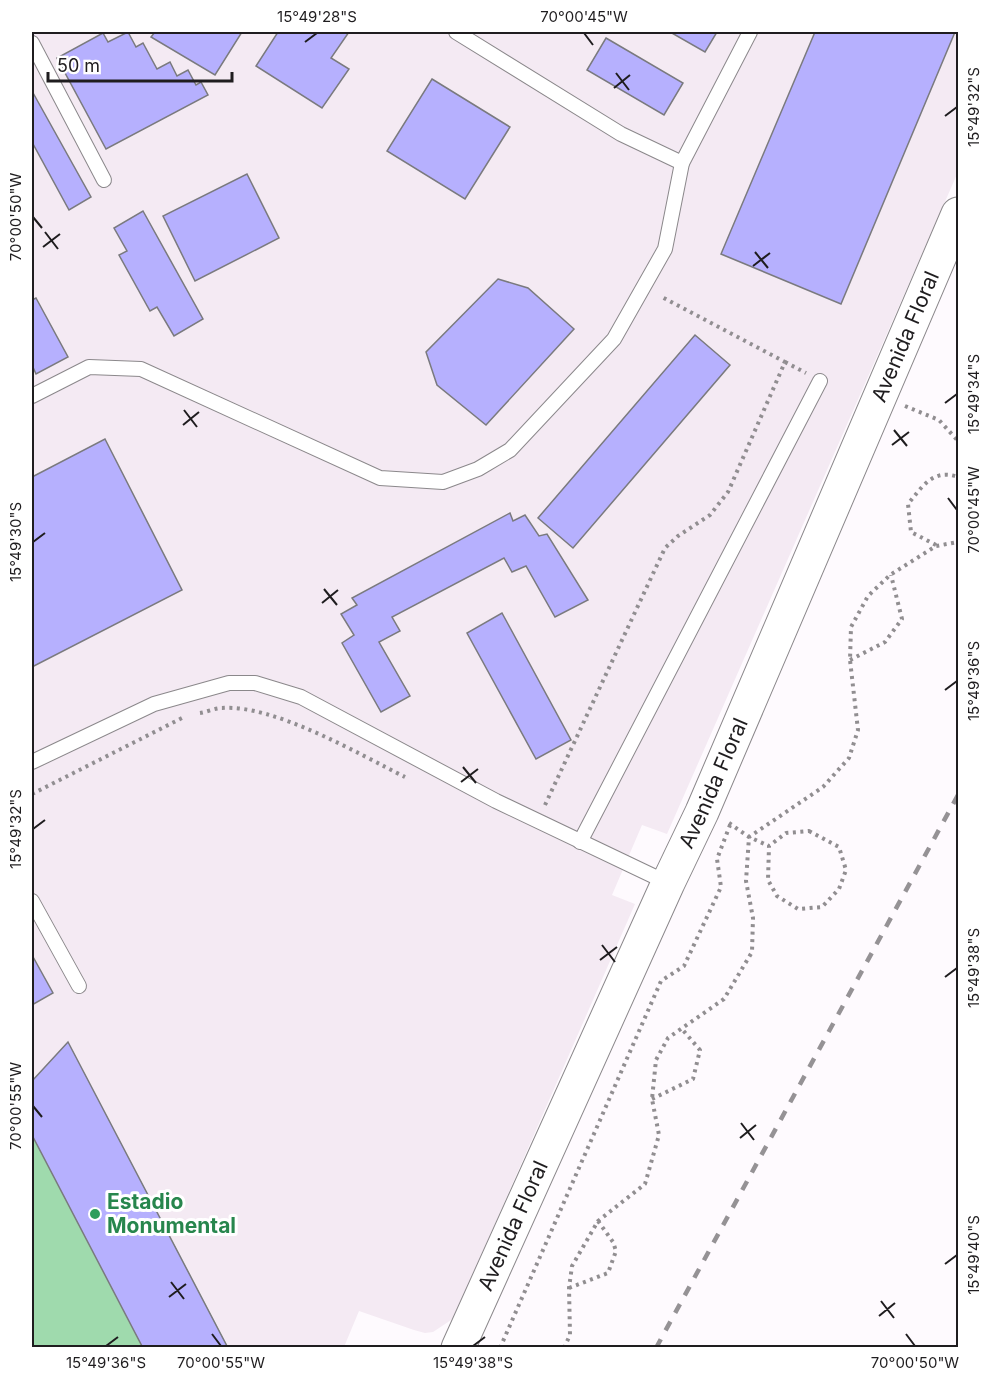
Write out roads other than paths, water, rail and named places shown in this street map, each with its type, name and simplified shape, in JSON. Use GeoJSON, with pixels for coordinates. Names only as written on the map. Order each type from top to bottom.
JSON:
{"type":"FeatureCollection","features":[{"type":"Feature","properties":{"kind":"street","name":"Avenida Floral"},"geometry":{"type":"LineString","coordinates":[[458,1347],[702,812],[958,214]]}},
{"type":"Feature","properties":{"kind":"lane"},"geometry":{"type":"LineString","coordinates":[[456,32],[621,134],[682,163]]}},
{"type":"Feature","properties":{"kind":"lane"},"geometry":{"type":"LineString","coordinates":[[32,396],[89,367],[141,369],[380,478],[443,482],[478,469],[510,450],[614,339],[665,249],[682,163],[750,32]]}},
{"type":"Feature","properties":{"kind":"lane"},"geometry":{"type":"LineString","coordinates":[[32,43],[104,180]]}},
{"type":"Feature","properties":{"kind":"lane"},"geometry":{"type":"LineString","coordinates":[[580,842],[820,381]]}},
{"type":"Feature","properties":{"kind":"lane"},"geometry":{"type":"LineString","coordinates":[[32,762],[154,704],[229,683],[255,683],[301,697],[486,796],[668,883]]}},
{"type":"Feature","properties":{"kind":"lane"},"geometry":{"type":"LineString","coordinates":[[32,901],[79,986]]}},
{"type":"Feature","properties":{"kind":"railway"},"geometry":{"type":"LineString","coordinates":[[656,1348],[958,795]]}},
{"type":"Feature","properties":{"kind":"place","name":"Estadio Monumental"},"geometry":{"type":"Point","coordinates":[95,1214]}}]}
